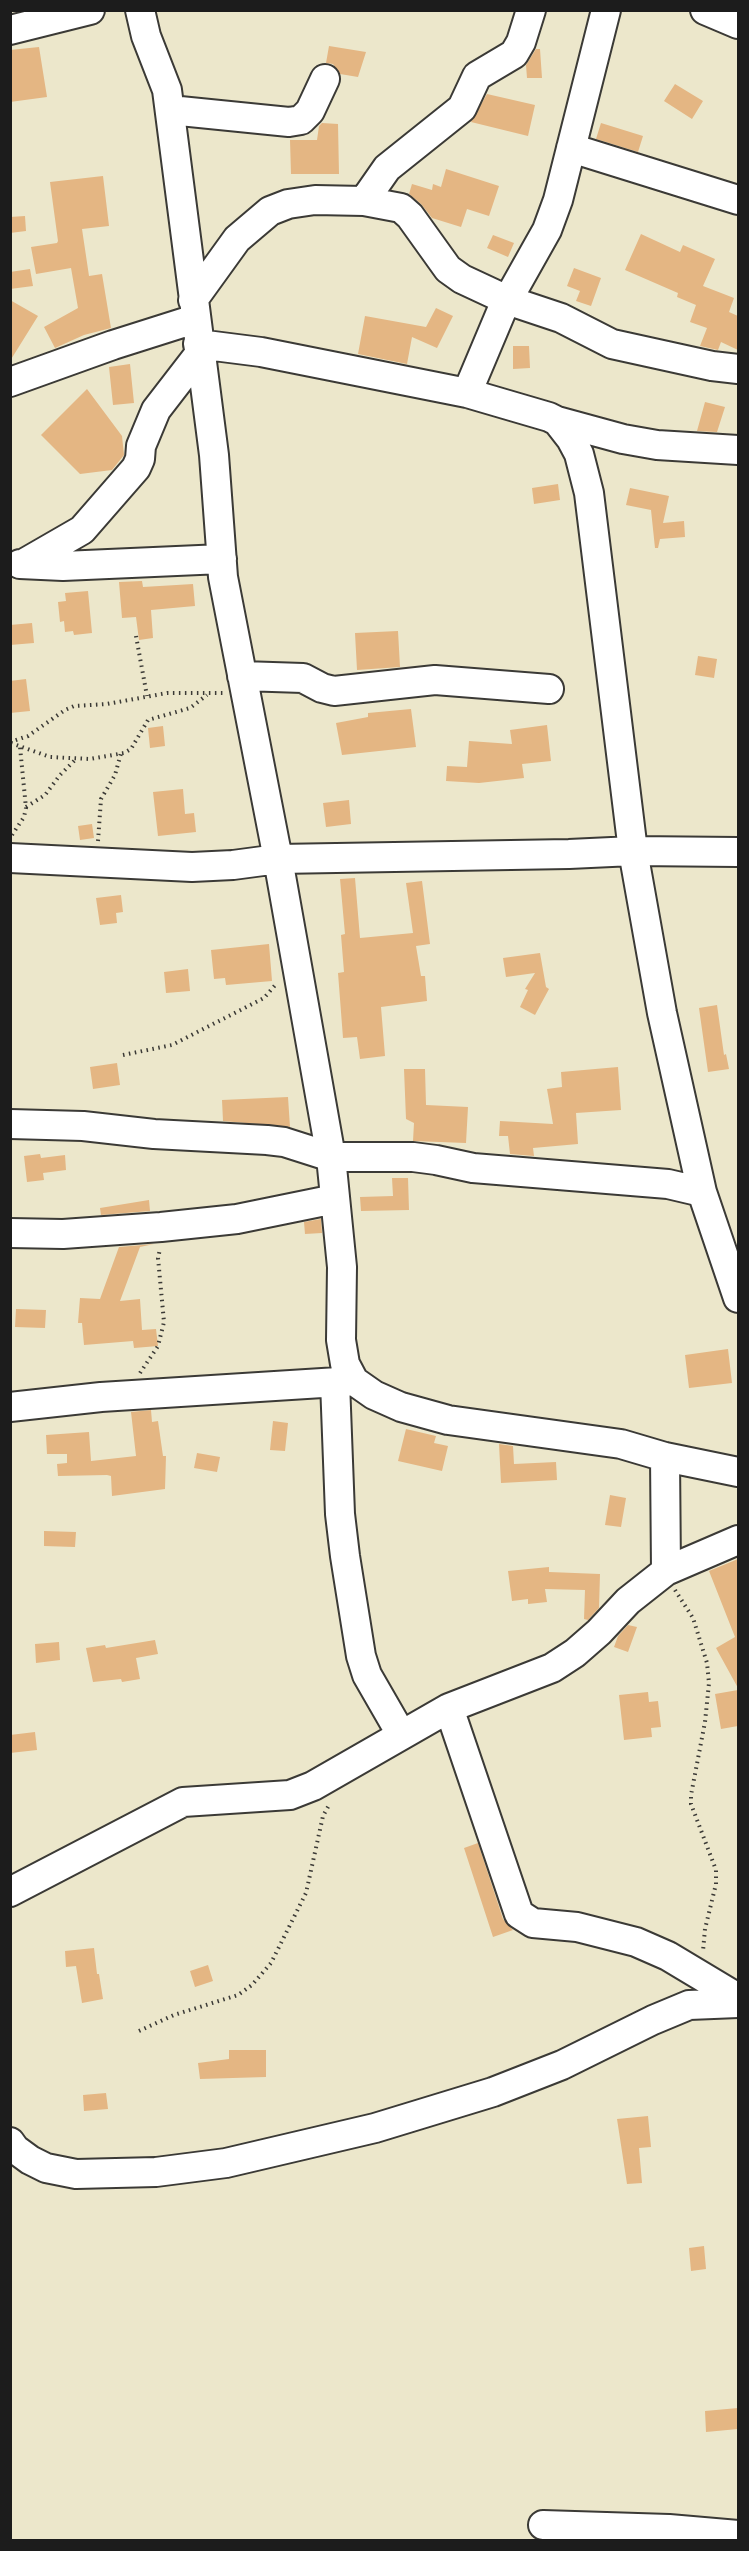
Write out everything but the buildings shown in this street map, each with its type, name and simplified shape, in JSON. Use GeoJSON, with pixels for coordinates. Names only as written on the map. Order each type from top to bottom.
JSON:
{"type":"FeatureCollection","features":[{"type":"Feature","properties":{"kind":"street"},"geometry":{"type":"LineString","coordinates":[[10,30],[90,10]]}},
{"type":"Feature","properties":{"kind":"street"},"geometry":{"type":"LineString","coordinates":[[140,10],[146,36],[167,90],[214,455],[222,559],[331,1157],[342,1267],[341,1340],[345,1364],[340,1514],[361,1656],[367,1675],[401,1734]]}},
{"type":"Feature","properties":{"kind":"street"},"geometry":{"type":"LineString","coordinates":[[364,201],[387,168],[462,108],[477,76],[514,54],[521,42],[531,10]]}},
{"type":"Feature","properties":{"kind":"street"},"geometry":{"type":"LineString","coordinates":[[467,393],[507,300],[547,230],[558,200],[606,10]]}},
{"type":"Feature","properties":{"kind":"street"},"geometry":{"type":"LineString","coordinates":[[705,10],[738,24]]}},
{"type":"Feature","properties":{"kind":"street"},"geometry":{"type":"LineString","coordinates":[[170,110],[289,122],[301,120],[310,111],[325,79]]}},
{"type":"Feature","properties":{"kind":"street"},"geometry":{"type":"LineString","coordinates":[[572,148],[738,200]]}},
{"type":"Feature","properties":{"kind":"street"},"geometry":{"type":"LineString","coordinates":[[17,564],[81,530],[136,468],[140,459],[141,446],[156,410],[197,329],[237,239],[270,211],[288,204],[315,200],[364,201],[401,208],[410,216],[448,269],[462,279],[507,300],[561,318],[612,344],[712,366],[738,369]]}},
{"type":"Feature","properties":{"kind":"street"},"geometry":{"type":"LineString","coordinates":[[10,382],[113,345],[197,329],[281,356],[467,393],[623,439],[657,445],[738,450]]}},
{"type":"Feature","properties":{"kind":"street"},"geometry":{"type":"LineString","coordinates":[[557,421],[579,454],[589,493],[633,851],[662,1013],[702,1192],[738,1298]]}},
{"type":"Feature","properties":{"kind":"street"},"geometry":{"type":"LineString","coordinates":[[17,564],[63,566],[222,559]]}},
{"type":"Feature","properties":{"kind":"street"},"geometry":{"type":"LineString","coordinates":[[243,683],[303,678],[322,688],[334,691],[435,680],[549,689]]}},
{"type":"Feature","properties":{"kind":"street"},"geometry":{"type":"LineString","coordinates":[[10,858],[192,867],[233,865],[278,859],[633,851],[738,852]]}},
{"type":"Feature","properties":{"kind":"street"},"geometry":{"type":"LineString","coordinates":[[10,1124],[83,1126],[154,1134],[276,1141],[331,1157],[424,1158],[473,1168],[668,1184],[702,1192]]}},
{"type":"Feature","properties":{"kind":"street"},"geometry":{"type":"LineString","coordinates":[[10,1233],[63,1234],[168,1226],[237,1218],[335,1199]]}},
{"type":"Feature","properties":{"kind":"street"},"geometry":{"type":"LineString","coordinates":[[715,1232],[738,1247]]}},
{"type":"Feature","properties":{"kind":"street"},"geometry":{"type":"LineString","coordinates":[[10,1407],[139,1394],[345,1382],[401,1407],[448,1420],[621,1444],[665,1457],[738,1473]]}},
{"type":"Feature","properties":{"kind":"street"},"geometry":{"type":"LineString","coordinates":[[665,1457],[666,1571]]}},
{"type":"Feature","properties":{"kind":"street"},"geometry":{"type":"LineString","coordinates":[[10,1892],[85,1855],[176,1804],[191,1800],[256,1798],[296,1793],[313,1786],[449,1708],[552,1668],[583,1646],[628,1601],[666,1571],[738,1540]]}},
{"type":"Feature","properties":{"kind":"street"},"geometry":{"type":"LineString","coordinates":[[449,1708],[519,1914],[533,1923],[577,1927],[636,1942],[668,1956],[738,1998]]}},
{"type":"Feature","properties":{"kind":"street"},"geometry":{"type":"LineString","coordinates":[[10,2142],[15,2149],[30,2160],[46,2168],[76,2174],[156,2172],[226,2163],[375,2128],[493,2092],[562,2065],[653,2020],[689,2006],[738,2003]]}},
{"type":"Feature","properties":{"kind":"street"},"geometry":{"type":"LineString","coordinates":[[543,2525],[669,2529],[738,2535]]}},
{"type":"Feature","properties":{"kind":"path"},"geometry":{"type":"LineString","coordinates":[[136,636],[147,696]]}},
{"type":"Feature","properties":{"kind":"path"},"geometry":{"type":"LineString","coordinates":[[10,742],[28,736],[74,706],[107,704],[178,692],[207,694],[243,683]]}},
{"type":"Feature","properties":{"kind":"path"},"geometry":{"type":"LineString","coordinates":[[10,742],[41,756],[77,759],[121,753],[131,749],[148,720],[190,708],[207,694]]}},
{"type":"Feature","properties":{"kind":"path"},"geometry":{"type":"LineString","coordinates":[[10,838],[24,817],[26,807],[20,747]]}},
{"type":"Feature","properties":{"kind":"path"},"geometry":{"type":"LineString","coordinates":[[97,864],[101,799],[115,775],[121,753]]}},
{"type":"Feature","properties":{"kind":"path"},"geometry":{"type":"LineString","coordinates":[[26,807],[45,795],[60,775],[77,759]]}},
{"type":"Feature","properties":{"kind":"path"},"geometry":{"type":"LineString","coordinates":[[123,1055],[172,1045],[264,998],[279,980]]}},
{"type":"Feature","properties":{"kind":"path"},"geometry":{"type":"LineString","coordinates":[[139,1394],[140,1372],[158,1346],[164,1322],[158,1258],[168,1226]]}},
{"type":"Feature","properties":{"kind":"path"},"geometry":{"type":"LineString","coordinates":[[666,1571],[672,1587],[693,1618],[707,1663],[709,1683],[705,1722],[691,1795],[691,1803],[716,1870],[716,1884],[705,1929],[703,1976]]}},
{"type":"Feature","properties":{"kind":"path"},"geometry":{"type":"LineString","coordinates":[[139,2031],[174,2015],[238,1995],[252,1985],[271,1963],[306,1893],[322,1816],[333,1798]]}}]}
